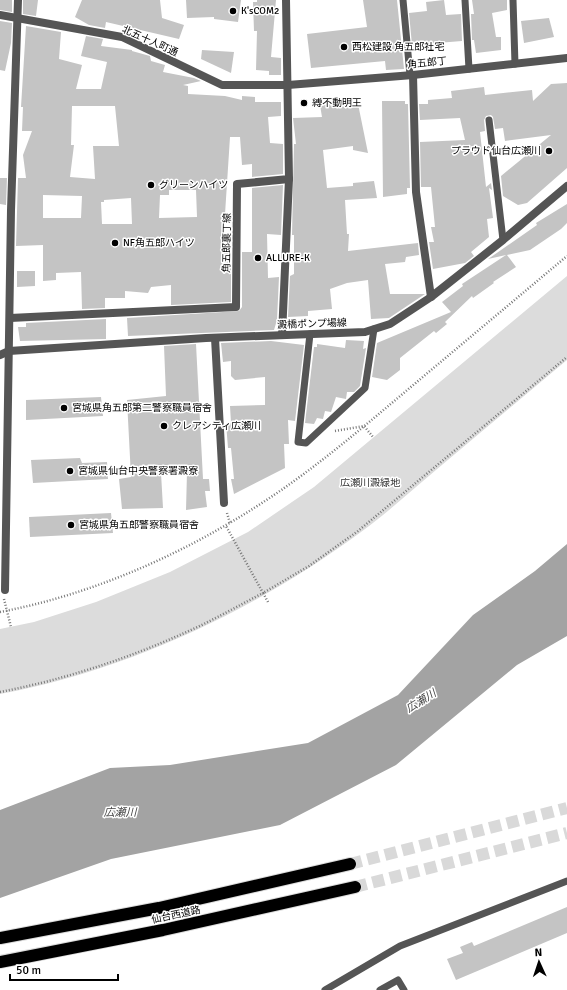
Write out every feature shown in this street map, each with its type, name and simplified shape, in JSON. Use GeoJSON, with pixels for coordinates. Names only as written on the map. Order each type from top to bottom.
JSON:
{"type":"FeatureCollection","features":[{"type":"Feature","properties":{"kind":"highway","name":"仙台西道路"},"geometry":{"type":"LineString","coordinates":[[0,938],[159,908],[350,864]]}},
{"type":"Feature","properties":{"kind":"highway","name":"仙台西道路"},"geometry":{"type":"LineString","coordinates":[[0,962],[163,930],[356,886]]}},
{"type":"Feature","properties":{"kind":"street"},"geometry":{"type":"LineString","coordinates":[[5,590],[11,210],[18,0]]}},
{"type":"Feature","properties":{"kind":"street"},"geometry":{"type":"LineString","coordinates":[[282,335],[290,179],[286,0]]}},
{"type":"Feature","properties":{"kind":"street","name":"北五十人町通"},"geometry":{"type":"LineString","coordinates":[[0,15],[122,37],[222,85],[288,85]]}},
{"type":"Feature","properties":{"kind":"street","name":"角五郎丁"},"geometry":{"type":"LineString","coordinates":[[288,85],[411,75],[567,58]]}},
{"type":"Feature","properties":{"kind":"street"},"geometry":{"type":"LineString","coordinates":[[411,75],[416,192],[431,297]]}},
{"type":"Feature","properties":{"kind":"street","name":"角五郎裏丁線"},"geometry":{"type":"LineString","coordinates":[[10,318],[236,307],[237,184],[290,179]]}},
{"type":"Feature","properties":{"kind":"street","name":"澱橋ポンプ場線"},"geometry":{"type":"LineString","coordinates":[[8,351],[215,338],[365,332],[390,324],[431,297],[504,240],[567,186]]}},
{"type":"Feature","properties":{"kind":"street"},"geometry":{"type":"LineString","coordinates":[[0,329],[9,328]]}},
{"type":"Feature","properties":{"kind":"street"},"geometry":{"type":"LineString","coordinates":[[215,338],[224,503]]}},
{"type":"Feature","properties":{"kind":"street"},"geometry":{"type":"LineString","coordinates":[[0,355],[8,351]]}},
{"type":"Feature","properties":{"kind":"lane"},"geometry":{"type":"LineString","coordinates":[[403,0],[411,75]]}},
{"type":"Feature","properties":{"kind":"lane"},"geometry":{"type":"LineString","coordinates":[[465,0],[469,69]]}},
{"type":"Feature","properties":{"kind":"lane"},"geometry":{"type":"LineString","coordinates":[[513,0],[515,64]]}},
{"type":"Feature","properties":{"kind":"lane"},"geometry":{"type":"LineString","coordinates":[[489,120],[504,240]]}},
{"type":"Feature","properties":{"kind":"lane"},"geometry":{"type":"LineString","coordinates":[[310,334],[298,442],[306,443],[365,388],[374,329]]}},
{"type":"Feature","properties":{"kind":"lane"},"geometry":{"type":"LineString","coordinates":[[325,990],[400,946],[567,881]]}},
{"type":"Feature","properties":{"kind":"lane"},"geometry":{"type":"LineString","coordinates":[[380,990],[398,980],[404,990]]}},
{"type":"Feature","properties":{"kind":"path"},"geometry":{"type":"LineString","coordinates":[[0,612],[7,609],[55,599],[111,580],[176,552],[226,526],[308,471],[567,256]]}},
{"type":"Feature","properties":{"kind":"path"},"geometry":{"type":"LineString","coordinates":[[0,692],[79,672],[130,655],[183,634],[263,594],[309,566],[358,531],[567,357]]}},
{"type":"Feature","properties":{"kind":"path"},"geometry":{"type":"LineString","coordinates":[[316,434],[364,426]]}},
{"type":"Feature","properties":{"kind":"path"},"geometry":{"type":"LineString","coordinates":[[364,426],[373,437]]}},
{"type":"Feature","properties":{"kind":"path"},"geometry":{"type":"LineString","coordinates":[[229,519],[230,523]]}},
{"type":"Feature","properties":{"kind":"path"},"geometry":{"type":"LineString","coordinates":[[226,526],[268,602]]}},
{"type":"Feature","properties":{"kind":"path"},"geometry":{"type":"LineString","coordinates":[[7,609],[11,627]]}},
{"type":"Feature","properties":{"kind":"green space","name":"広瀬川澱緑地"},"geometry":{"type":"Polygon","coordinates":[[[567,276],[567,360],[390,510],[361,532],[278,587],[190,633],[143,653],[96,670],[0,694],[0,629],[34,622],[96,602],[170,572],[248,532],[314,487],[567,276]]]}},
{"type":"Feature","properties":{"kind":"water","name":"広瀬川"},"geometry":{"type":"Polygon","coordinates":[[[567,544],[567,636],[517,665],[396,765],[280,825],[111,859],[0,898],[0,810],[110,768],[170,765],[308,743],[398,695],[473,615],[535,571],[567,544]]]}},
{"type":"Feature","properties":{"kind":"building"},"geometry":{"type":"Polygon","coordinates":[[[0,0],[12,0],[12,12],[0,10],[0,0]]]}},
{"type":"Feature","properties":{"kind":"building"},"geometry":{"type":"Polygon","coordinates":[[[23,0],[38,0],[36,16],[23,14],[23,0]]]}},
{"type":"Feature","properties":{"kind":"building"},"geometry":{"type":"Polygon","coordinates":[[[82,0],[160,0],[162,18],[184,25],[179,39],[106,22],[105,28],[89,25],[75,17],[82,0]]]}},
{"type":"Feature","properties":{"kind":"building"},"geometry":{"type":"Polygon","coordinates":[[[186,0],[241,0],[238,22],[214,19],[214,17],[187,18],[186,0]]]}},
{"type":"Feature","properties":{"kind":"building"},"geometry":{"type":"Polygon","coordinates":[[[257,0],[276,0],[271,57],[281,58],[281,75],[269,75],[269,71],[256,70],[257,31],[254,31],[253,2],[257,2],[257,0]]]}},
{"type":"Feature","properties":{"kind":"building"},"geometry":{"type":"Polygon","coordinates":[[[363,0],[397,0],[404,69],[386,70],[385,61],[311,68],[307,34],[367,27],[363,0]]]}},
{"type":"Feature","properties":{"kind":"building"},"geometry":{"type":"Polygon","coordinates":[[[444,0],[446,15],[461,14],[462,41],[412,45],[409,13],[427,11],[426,2],[444,0]]]}},
{"type":"Feature","properties":{"kind":"building"},"geometry":{"type":"Polygon","coordinates":[[[472,0],[507,0],[507,10],[492,13],[496,37],[501,37],[501,50],[476,53],[474,40],[472,40],[471,14],[474,14],[472,0]]]}},
{"type":"Feature","properties":{"kind":"building"},"geometry":{"type":"Polygon","coordinates":[[[549,18],[554,37],[524,43],[521,21],[549,18]]]}},
{"type":"Feature","properties":{"kind":"building"},"geometry":{"type":"Polygon","coordinates":[[[0,21],[12,23],[11,43],[5,71],[0,70],[0,21]]]}},
{"type":"Feature","properties":{"kind":"building"},"geometry":{"type":"Polygon","coordinates":[[[26,26],[61,32],[59,59],[82,65],[76,89],[101,89],[107,62],[81,56],[86,36],[103,39],[101,46],[132,50],[150,56],[151,61],[165,65],[163,72],[194,78],[201,81],[183,85],[188,86],[188,94],[225,96],[242,100],[242,96],[255,97],[255,102],[281,102],[281,116],[268,117],[270,143],[283,144],[283,174],[252,177],[252,164],[242,165],[240,137],[230,137],[223,245],[231,244],[231,302],[171,305],[171,285],[151,287],[148,293],[125,291],[125,298],[105,298],[105,308],[82,309],[81,272],[56,273],[56,280],[43,281],[43,245],[16,246],[18,178],[26,178],[23,155],[32,131],[22,131],[23,107],[21,107],[26,26]],[[72,106],[71,145],[74,145],[70,177],[95,179],[93,146],[119,146],[115,106],[72,106]],[[169,190],[169,195],[160,195],[159,218],[197,217],[196,190],[169,190]],[[43,195],[43,218],[81,218],[82,196],[43,195]],[[131,198],[104,200],[104,202],[101,202],[102,224],[132,224],[131,198]]]}},
{"type":"Feature","properties":{"kind":"building"},"geometry":{"type":"Polygon","coordinates":[[[202,50],[234,52],[231,73],[201,59],[202,50]]]}},
{"type":"Feature","properties":{"kind":"building"},"geometry":{"type":"Polygon","coordinates":[[[567,83],[567,168],[527,203],[518,205],[503,196],[501,176],[551,135],[505,141],[503,128],[495,129],[493,117],[491,115],[486,116],[484,120],[485,131],[480,132],[486,187],[491,183],[492,190],[489,188],[493,218],[487,219],[489,237],[471,252],[474,256],[465,263],[433,269],[429,242],[434,242],[431,227],[435,227],[431,187],[421,187],[420,142],[465,140],[460,118],[420,120],[419,104],[428,104],[428,100],[452,98],[451,91],[484,87],[485,95],[532,90],[533,101],[551,84],[567,83]]]}},
{"type":"Feature","properties":{"kind":"building"},"geometry":{"type":"Polygon","coordinates":[[[357,99],[368,153],[353,150],[353,146],[323,150],[327,188],[353,186],[353,183],[374,181],[377,198],[345,200],[347,234],[349,234],[348,251],[418,243],[419,255],[406,257],[405,262],[385,264],[390,294],[425,294],[389,318],[371,319],[368,280],[347,283],[330,289],[332,309],[308,311],[308,316],[288,317],[290,276],[294,274],[294,235],[292,235],[294,144],[296,144],[293,118],[322,117],[320,105],[357,99]]]}},
{"type":"Feature","properties":{"kind":"building"},"geometry":{"type":"Polygon","coordinates":[[[382,101],[405,101],[405,104],[408,104],[410,188],[407,188],[407,194],[383,197],[382,101]]]}},
{"type":"Feature","properties":{"kind":"building"},"geometry":{"type":"Polygon","coordinates":[[[0,178],[7,178],[6,205],[0,204],[0,178]]]}},
{"type":"Feature","properties":{"kind":"building"},"geometry":{"type":"Polygon","coordinates":[[[283,185],[281,235],[267,234],[268,278],[279,277],[277,320],[274,330],[128,336],[127,318],[239,311],[242,307],[242,252],[252,252],[252,188],[283,185]]]}},
{"type":"Feature","properties":{"kind":"building"},"geometry":{"type":"Polygon","coordinates":[[[567,204],[567,223],[561,229],[530,250],[507,255],[516,267],[493,282],[494,283],[473,298],[472,296],[445,322],[447,324],[436,333],[434,331],[400,358],[400,370],[387,380],[372,377],[377,343],[451,312],[442,302],[463,286],[462,284],[506,255],[488,259],[537,225],[536,223],[567,204]]]}},
{"type":"Feature","properties":{"kind":"building"},"geometry":{"type":"Polygon","coordinates":[[[17,271],[35,271],[35,286],[17,287],[17,271]]]}},
{"type":"Feature","properties":{"kind":"building"},"geometry":{"type":"Polygon","coordinates":[[[106,319],[106,339],[20,341],[18,327],[26,327],[26,323],[106,319]]]}},
{"type":"Feature","properties":{"kind":"building"},"geometry":{"type":"Polygon","coordinates":[[[346,340],[364,341],[363,349],[366,348],[360,386],[354,392],[347,392],[346,399],[336,397],[331,412],[325,411],[323,419],[317,418],[314,424],[305,423],[314,347],[317,347],[317,344],[345,348],[346,340]]]}},
{"type":"Feature","properties":{"kind":"building"},"geometry":{"type":"Polygon","coordinates":[[[271,341],[304,345],[295,421],[288,420],[289,444],[284,444],[285,468],[234,494],[231,479],[234,479],[231,448],[228,448],[226,423],[231,423],[230,406],[265,405],[265,377],[235,380],[231,376],[231,361],[223,362],[221,343],[271,341]]]}},
{"type":"Feature","properties":{"kind":"building","name":"クレアシティ広瀬川"},"geometry":{"type":"Polygon","coordinates":[[[196,344],[203,479],[209,479],[210,491],[205,491],[207,507],[186,510],[187,472],[161,473],[163,508],[122,509],[119,479],[131,477],[127,400],[166,396],[164,346],[196,344]]]}},
{"type":"Feature","properties":{"kind":"building","name":"宮城県角五郎第二警察職員宿舎"},"geometry":{"type":"Polygon","coordinates":[[[101,397],[103,416],[26,420],[26,400],[101,397]]]}},
{"type":"Feature","properties":{"kind":"building","name":"宮城県仙台中央警察署澱寮"},"geometry":{"type":"Polygon","coordinates":[[[80,458],[82,463],[107,462],[108,479],[33,483],[31,460],[80,458]]]}},
{"type":"Feature","properties":{"kind":"building","name":"宮城県角五郎警察職員宿舎"},"geometry":{"type":"Polygon","coordinates":[[[111,513],[113,533],[30,537],[29,517],[111,513]]]}},
{"type":"Feature","properties":{"kind":"building"},"geometry":{"type":"Polygon","coordinates":[[[567,907],[567,933],[456,980],[447,959],[463,953],[460,947],[472,942],[474,946],[567,907]]]}},
{"type":"Feature","properties":{"kind":"tunnel"},"geometry":{"type":"LineString","coordinates":[[350,864],[567,808]]}},
{"type":"Feature","properties":{"kind":"tunnel"},"geometry":{"type":"LineString","coordinates":[[355,887],[567,833]]}},
{"type":"Feature","properties":{"kind":"place","name":"K'sCOM2"},"geometry":{"type":"Point","coordinates":[233,11]}},
{"type":"Feature","properties":{"kind":"place","name":"西松建設 角五郎社宅"},"geometry":{"type":"Point","coordinates":[344,47]}},
{"type":"Feature","properties":{"kind":"place","name":"縛不動明王"},"geometry":{"type":"Point","coordinates":[304,103]}},
{"type":"Feature","properties":{"kind":"place","name":"プラウド仙台広瀬川"},"geometry":{"type":"Point","coordinates":[549,151]}},
{"type":"Feature","properties":{"kind":"place","name":"グリーンハイツ"},"geometry":{"type":"Point","coordinates":[151,185]}},
{"type":"Feature","properties":{"kind":"place","name":"NF角五郎ハイツ"},"geometry":{"type":"Point","coordinates":[115,243]}},
{"type":"Feature","properties":{"kind":"place","name":"ALLURE-K"},"geometry":{"type":"Point","coordinates":[258,258]}},
{"type":"Feature","properties":{"kind":"place","name":"宮城県角五郎第二警察職員宿舎"},"geometry":{"type":"Point","coordinates":[64,408]}},
{"type":"Feature","properties":{"kind":"place","name":"クレアシティ広瀬川"},"geometry":{"type":"Point","coordinates":[164,426]}},
{"type":"Feature","properties":{"kind":"place","name":"宮城県仙台中央警察署澱寮"},"geometry":{"type":"Point","coordinates":[70,471]}},
{"type":"Feature","properties":{"kind":"place","name":"宮城県角五郎警察職員宿舎"},"geometry":{"type":"Point","coordinates":[71,525]}}]}
